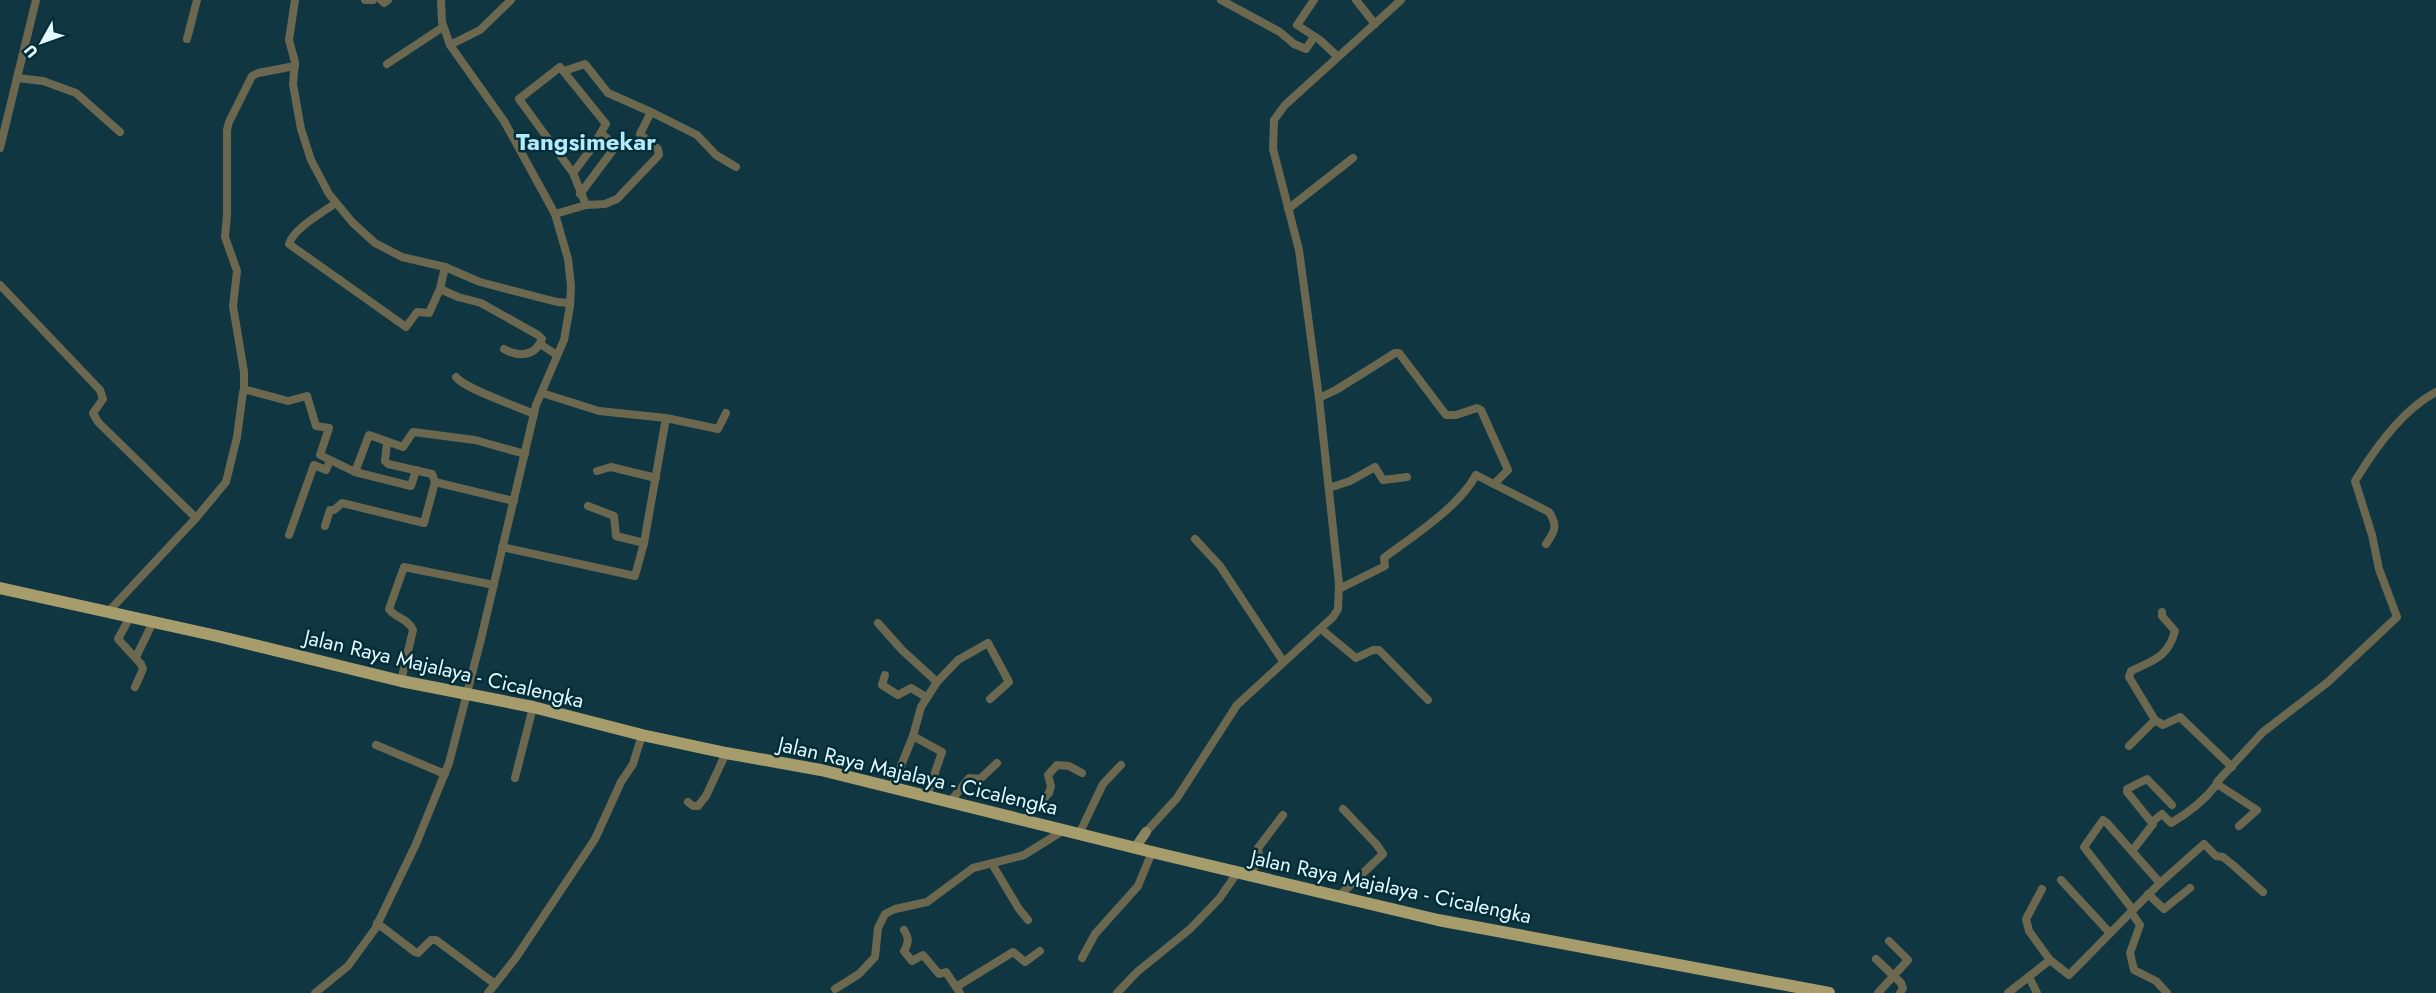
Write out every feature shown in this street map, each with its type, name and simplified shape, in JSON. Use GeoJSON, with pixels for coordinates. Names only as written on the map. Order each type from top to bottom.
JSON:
{"type":"FeatureCollection","features":[{"type":"Feature","properties":{"kind":"main road","name":"Jalan Raya Majalaya - Cicalengka"},"geometry":{"type":"LineString","coordinates":[[0,588],[401,681],[533,707],[642,735],[821,770],[1438,920],[1829,993]]}},
{"type":"Feature","properties":{"kind":"street"},"geometry":{"type":"LineString","coordinates":[[0,148],[36,0]]}},
{"type":"Feature","properties":{"kind":"street"},"geometry":{"type":"LineString","coordinates":[[187,39],[197,0]]}},
{"type":"Feature","properties":{"kind":"street"},"geometry":{"type":"LineString","coordinates":[[295,0],[289,40],[295,66],[293,84],[304,139],[311,160],[336,203],[375,243],[388,251],[445,267],[480,282],[557,302],[570,303]]}},
{"type":"Feature","properties":{"kind":"street"},"geometry":{"type":"LineString","coordinates":[[365,0],[373,0]]}},
{"type":"Feature","properties":{"kind":"street"},"geometry":{"type":"LineString","coordinates":[[381,0],[385,3],[388,0]]}},
{"type":"Feature","properties":{"kind":"street"},"geometry":{"type":"LineString","coordinates":[[315,993],[348,966],[368,941],[416,844],[445,774],[494,585],[534,414],[564,340],[570,303],[568,259],[555,214],[504,122],[450,45],[443,27],[441,0]]}},
{"type":"Feature","properties":{"kind":"street"},"geometry":{"type":"LineString","coordinates":[[450,45],[480,30],[511,0]]}},
{"type":"Feature","properties":{"kind":"street"},"geometry":{"type":"LineString","coordinates":[[1221,0],[1280,32],[1294,44],[1306,50],[1314,37]]}},
{"type":"Feature","properties":{"kind":"street"},"geometry":{"type":"LineString","coordinates":[[1314,0],[1297,26],[1338,57]]}},
{"type":"Feature","properties":{"kind":"street"},"geometry":{"type":"LineString","coordinates":[[1356,0],[1375,24]]}},
{"type":"Feature","properties":{"kind":"street"},"geometry":{"type":"LineString","coordinates":[[1135,848],[1146,832],[1177,798],[1237,705],[1283,661],[1327,624],[1338,609],[1339,589],[1319,398],[1299,250],[1273,149],[1274,120],[1285,105],[1401,0]]}},
{"type":"Feature","properties":{"kind":"street"},"geometry":{"type":"LineString","coordinates":[[387,64],[443,27]]}},
{"type":"Feature","properties":{"kind":"street"},"geometry":{"type":"LineString","coordinates":[[564,71],[585,64],[608,93],[697,135],[716,155],[736,167]]}},
{"type":"Feature","properties":{"kind":"street"},"geometry":{"type":"LineString","coordinates":[[108,612],[196,518],[226,482],[237,437],[244,392],[244,372],[232,306],[237,271],[225,237],[227,130],[252,76],[295,66]]}},
{"type":"Feature","properties":{"kind":"street"},"geometry":{"type":"LineString","coordinates":[[573,173],[601,133],[605,123],[564,71],[559,68],[519,99],[573,173],[586,205]]}},
{"type":"Feature","properties":{"kind":"street"},"geometry":{"type":"LineString","coordinates":[[17,78],[43,81],[76,93],[120,132]]}},
{"type":"Feature","properties":{"kind":"street"},"geometry":{"type":"LineString","coordinates":[[555,214],[586,205],[605,204],[617,199],[659,155],[658,149],[639,134],[651,112]]}},
{"type":"Feature","properties":{"kind":"street"},"geometry":{"type":"LineString","coordinates":[[580,194],[616,146],[601,133]]}},
{"type":"Feature","properties":{"kind":"street"},"geometry":{"type":"LineString","coordinates":[[1288,209],[1353,158]]}},
{"type":"Feature","properties":{"kind":"street"},"geometry":{"type":"LineString","coordinates":[[336,203],[310,221],[291,239],[290,245],[406,327],[417,312],[429,313],[440,289],[445,267]]}},
{"type":"Feature","properties":{"kind":"street"},"geometry":{"type":"LineString","coordinates":[[0,285],[100,390],[103,399],[94,410],[94,417],[196,518]]}},
{"type":"Feature","properties":{"kind":"street"},"geometry":{"type":"LineString","coordinates":[[440,289],[481,303],[542,339],[540,344],[523,355],[516,355],[504,349]]}},
{"type":"Feature","properties":{"kind":"street"},"geometry":{"type":"LineString","coordinates":[[540,344],[557,355]]}},
{"type":"Feature","properties":{"kind":"street"},"geometry":{"type":"LineString","coordinates":[[1319,398],[1395,353],[1399,353],[1446,415],[1456,415],[1477,408],[1481,410],[1508,471],[1494,484]]}},
{"type":"Feature","properties":{"kind":"street"},"geometry":{"type":"LineString","coordinates":[[456,377],[459,381],[534,414]]}},
{"type":"Feature","properties":{"kind":"street"},"geometry":{"type":"LineString","coordinates":[[244,392],[247,390],[288,401],[307,396],[315,426],[329,428],[320,454],[330,461],[355,472],[411,486],[416,470]]}},
{"type":"Feature","properties":{"kind":"street"},"geometry":{"type":"LineString","coordinates":[[2152,822],[2162,813],[2172,823],[2202,802],[2217,782],[2263,732],[2328,682],[2397,617],[2379,569],[2372,535],[2355,481],[2389,434],[2417,403],[2436,392]]}},
{"type":"Feature","properties":{"kind":"street"},"geometry":{"type":"LineString","coordinates":[[542,393],[599,411],[666,418],[718,429],[726,413]]}},
{"type":"Feature","properties":{"kind":"street"},"geometry":{"type":"LineString","coordinates":[[502,547],[633,577],[637,574],[666,418]]}},
{"type":"Feature","properties":{"kind":"street"},"geometry":{"type":"LineString","coordinates":[[355,472],[368,436],[403,447],[413,432],[475,440],[525,454]]}},
{"type":"Feature","properties":{"kind":"street"},"geometry":{"type":"LineString","coordinates":[[325,526],[330,510],[334,510],[342,503],[424,523],[435,482],[432,474],[387,463],[387,443]]}},
{"type":"Feature","properties":{"kind":"street"},"geometry":{"type":"LineString","coordinates":[[289,535],[314,465],[326,470],[330,461]]}},
{"type":"Feature","properties":{"kind":"street"},"geometry":{"type":"LineString","coordinates":[[597,471],[611,467],[656,478]]}},
{"type":"Feature","properties":{"kind":"street"},"geometry":{"type":"LineString","coordinates":[[1329,488],[1350,481],[1375,467],[1383,480],[1407,477]]}},
{"type":"Feature","properties":{"kind":"street"},"geometry":{"type":"LineString","coordinates":[[1339,589],[1385,566],[1384,558],[1417,534],[1453,502],[1470,486],[1476,475],[1549,512],[1555,522],[1555,531],[1545,544]]}},
{"type":"Feature","properties":{"kind":"street"},"geometry":{"type":"LineString","coordinates":[[435,482],[514,501]]}},
{"type":"Feature","properties":{"kind":"street"},"geometry":{"type":"LineString","coordinates":[[588,506],[614,516],[616,536],[644,543]]}},
{"type":"Feature","properties":{"kind":"street"},"geometry":{"type":"LineString","coordinates":[[1195,539],[1220,566],[1283,661]]}},
{"type":"Feature","properties":{"kind":"street"},"geometry":{"type":"LineString","coordinates":[[401,681],[412,630],[410,623],[391,612],[389,608],[404,567],[494,585]]}},
{"type":"Feature","properties":{"kind":"street"},"geometry":{"type":"LineString","coordinates":[[2162,612],[2162,616],[2175,631],[2168,650],[2162,656],[2131,671],[2129,675],[2155,720],[2163,725],[2180,717],[2232,767]]}},
{"type":"Feature","properties":{"kind":"street"},"geometry":{"type":"LineString","coordinates":[[130,617],[118,639],[136,657],[143,669],[135,687]]}},
{"type":"Feature","properties":{"kind":"street"},"geometry":{"type":"LineString","coordinates":[[136,657],[153,622]]}},
{"type":"Feature","properties":{"kind":"street"},"geometry":{"type":"LineString","coordinates":[[878,622],[902,650],[937,682]]}},
{"type":"Feature","properties":{"kind":"street"},"geometry":{"type":"LineString","coordinates":[[1321,629],[1356,658],[1375,649],[1379,650],[1428,700]]}},
{"type":"Feature","properties":{"kind":"street"},"geometry":{"type":"LineString","coordinates":[[892,788],[926,697],[958,660],[988,643],[1009,682],[990,699]]}},
{"type":"Feature","properties":{"kind":"street"},"geometry":{"type":"LineString","coordinates":[[885,675],[882,685],[899,696],[911,688],[926,697]]}},
{"type":"Feature","properties":{"kind":"street"},"geometry":{"type":"LineString","coordinates":[[515,778],[533,707]]}},
{"type":"Feature","properties":{"kind":"street"},"geometry":{"type":"LineString","coordinates":[[2129,746],[2155,720]]}},
{"type":"Feature","properties":{"kind":"street"},"geometry":{"type":"LineString","coordinates":[[488,993],[515,959],[595,838],[621,782],[633,764],[642,735]]}},
{"type":"Feature","properties":{"kind":"street"},"geometry":{"type":"LineString","coordinates":[[913,736],[942,752],[927,796]]}},
{"type":"Feature","properties":{"kind":"street"},"geometry":{"type":"LineString","coordinates":[[376,744],[445,774]]}},
{"type":"Feature","properties":{"kind":"street"},"geometry":{"type":"LineString","coordinates":[[688,802],[693,806],[698,806],[706,796],[726,753]]}},
{"type":"Feature","properties":{"kind":"street"},"geometry":{"type":"LineString","coordinates":[[951,801],[969,778],[980,779],[997,763]]}},
{"type":"Feature","properties":{"kind":"street"},"geometry":{"type":"LineString","coordinates":[[1024,820],[1049,793],[1051,786],[1047,775],[1055,767],[1064,765],[1082,773]]}},
{"type":"Feature","properties":{"kind":"street"},"geometry":{"type":"LineString","coordinates":[[1079,834],[1103,784],[1121,765]]}},
{"type":"Feature","properties":{"kind":"street"},"geometry":{"type":"LineString","coordinates":[[2132,851],[2153,827],[2152,822],[2127,792],[2129,787],[2147,779],[2172,805]]}},
{"type":"Feature","properties":{"kind":"street"},"geometry":{"type":"LineString","coordinates":[[2217,784],[2257,810],[2239,826]]}},
{"type":"Feature","properties":{"kind":"street"},"geometry":{"type":"LineString","coordinates":[[1339,896],[1383,854],[1343,809]]}},
{"type":"Feature","properties":{"kind":"street"},"geometry":{"type":"LineString","coordinates":[[1251,876],[1259,856],[1258,848],[1283,815]]}},
{"type":"Feature","properties":{"kind":"street"},"geometry":{"type":"LineString","coordinates":[[2160,883],[2103,820],[2084,847],[2140,925],[2130,953],[2134,970],[2156,981],[2167,993]]}},
{"type":"Feature","properties":{"kind":"street"},"geometry":{"type":"LineString","coordinates":[[835,989],[866,969],[875,957],[878,928],[885,914],[895,909],[920,905],[933,899],[973,868],[1024,855],[1052,827]]}},
{"type":"Feature","properties":{"kind":"street"},"geometry":{"type":"LineString","coordinates":[[2042,889],[2026,919],[2030,930],[2050,960],[2068,975],[2148,894],[2204,844],[2216,856],[2228,861],[2263,892]]}},
{"type":"Feature","properties":{"kind":"street"},"geometry":{"type":"LineString","coordinates":[[1082,958],[1095,934],[1138,886],[1152,852]]}},
{"type":"Feature","properties":{"kind":"street"},"geometry":{"type":"LineString","coordinates":[[992,864],[1028,920]]}},
{"type":"Feature","properties":{"kind":"street"},"geometry":{"type":"LineString","coordinates":[[1117,993],[1137,972],[1190,929],[1219,899],[1238,873]]}},
{"type":"Feature","properties":{"kind":"street"},"geometry":{"type":"LineString","coordinates":[[2061,880],[2109,932]]}},
{"type":"Feature","properties":{"kind":"street"},"geometry":{"type":"LineString","coordinates":[[2148,894],[2164,909],[2190,888]]}},
{"type":"Feature","properties":{"kind":"street"},"geometry":{"type":"LineString","coordinates":[[377,923],[418,953],[431,940],[436,940],[495,984]]}},
{"type":"Feature","properties":{"kind":"street"},"geometry":{"type":"LineString","coordinates":[[903,930],[908,938],[904,951],[912,961],[922,954],[939,974],[945,972],[958,990],[1013,952],[1025,962],[1040,951]]}},
{"type":"Feature","properties":{"kind":"street"},"geometry":{"type":"LineString","coordinates":[[1878,993],[1908,960],[1889,941]]}},
{"type":"Feature","properties":{"kind":"street"},"geometry":{"type":"LineString","coordinates":[[1876,959],[1903,985],[1900,993]]}},
{"type":"Feature","properties":{"kind":"street"},"geometry":{"type":"LineString","coordinates":[[2008,993],[2050,960]]}},
{"type":"Feature","properties":{"kind":"street"},"geometry":{"type":"LineString","coordinates":[[2029,977],[2037,993]]}},
{"type":"Feature","properties":{"kind":"district","name":"Tangsimekar"},"geometry":{"type":"Point","coordinates":[586,141]}}]}
